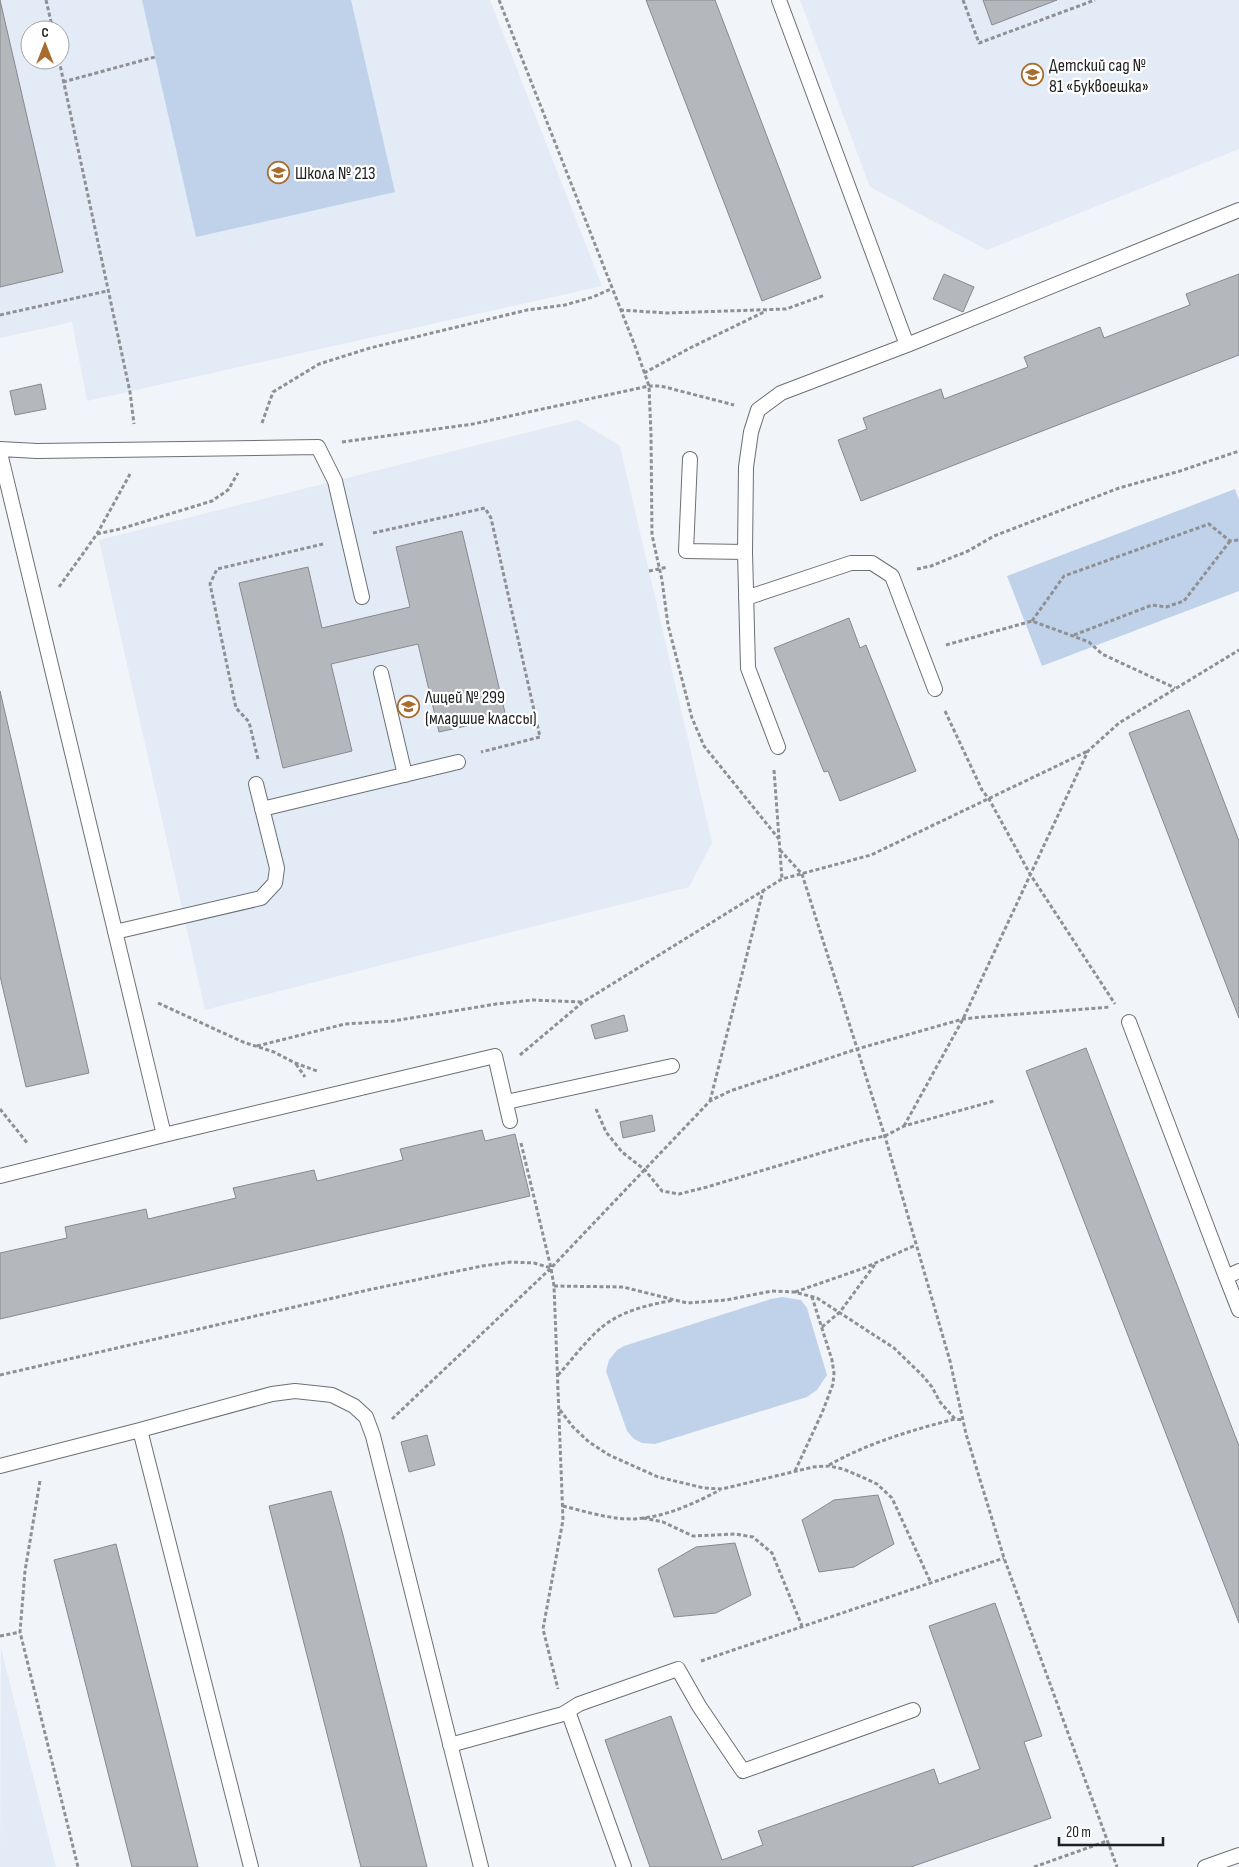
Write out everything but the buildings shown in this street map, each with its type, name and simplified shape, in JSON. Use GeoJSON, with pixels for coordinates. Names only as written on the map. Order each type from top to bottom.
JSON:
{"type":"FeatureCollection","features":[{"type":"Feature","properties":{"kind":"lane"},"geometry":{"type":"LineString","coordinates":[[778,0],[907,345]]}},
{"type":"Feature","properties":{"kind":"lane"},"geometry":{"type":"LineString","coordinates":[[778,747],[748,668],[745,552],[746,466],[751,432],[758,410],[781,393],[907,345],[1239,210]]}},
{"type":"Feature","properties":{"kind":"lane"},"geometry":{"type":"LineString","coordinates":[[164,1135],[0,451],[318,447],[335,481],[362,596]]}},
{"type":"Feature","properties":{"kind":"lane"},"geometry":{"type":"LineString","coordinates":[[690,459],[686,551],[745,552]]}},
{"type":"Feature","properties":{"kind":"lane"},"geometry":{"type":"LineString","coordinates":[[746,598],[851,563],[872,564],[892,576],[935,689]]}},
{"type":"Feature","properties":{"kind":"lane"},"geometry":{"type":"LineString","coordinates":[[381,673],[405,775]]}},
{"type":"Feature","properties":{"kind":"lane"},"geometry":{"type":"LineString","coordinates":[[262,809],[458,762]]}},
{"type":"Feature","properties":{"kind":"lane"},"geometry":{"type":"LineString","coordinates":[[115,932],[262,898],[276,882],[277,868],[256,784]]}},
{"type":"Feature","properties":{"kind":"lane"},"geometry":{"type":"LineString","coordinates":[[1129,1022],[1239,1310]]}},
{"type":"Feature","properties":{"kind":"lane"},"geometry":{"type":"LineString","coordinates":[[0,1176],[495,1056],[510,1121]]}},
{"type":"Feature","properties":{"kind":"lane"},"geometry":{"type":"LineString","coordinates":[[506,1102],[672,1066]]}},
{"type":"Feature","properties":{"kind":"lane"},"geometry":{"type":"LineString","coordinates":[[1226,1276],[1239,1271]]}},
{"type":"Feature","properties":{"kind":"lane"},"geometry":{"type":"LineString","coordinates":[[0,1466],[272,1394],[295,1391],[332,1396],[354,1406],[366,1417],[373,1436],[481,1867]]}},
{"type":"Feature","properties":{"kind":"lane"},"geometry":{"type":"LineString","coordinates":[[140,1430],[251,1867]]}},
{"type":"Feature","properties":{"kind":"lane"},"geometry":{"type":"LineString","coordinates":[[450,1745],[565,1712],[579,1704],[678,1669],[743,1771],[913,1710]]}},
{"type":"Feature","properties":{"kind":"lane"},"geometry":{"type":"LineString","coordinates":[[565,1712],[624,1867]]}},
{"type":"Feature","properties":{"kind":"lane"},"geometry":{"type":"LineString","coordinates":[[1209,1866],[1239,1855]]}},
{"type":"Feature","properties":{"kind":"path"},"geometry":{"type":"LineString","coordinates":[[46,0],[50,20]]}},
{"type":"Feature","properties":{"kind":"path"},"geometry":{"type":"LineString","coordinates":[[499,0],[649,386],[652,535],[662,580],[668,625],[692,718],[704,746],[779,839]]}},
{"type":"Feature","properties":{"kind":"path"},"geometry":{"type":"LineString","coordinates":[[963,0],[979,43],[1095,0]]}},
{"type":"Feature","properties":{"kind":"path"},"geometry":{"type":"LineString","coordinates":[[63,82],[155,58]]}},
{"type":"Feature","properties":{"kind":"path"},"geometry":{"type":"LineString","coordinates":[[61,70],[130,392],[138,450]]}},
{"type":"Feature","properties":{"kind":"path"},"geometry":{"type":"LineString","coordinates":[[97,534],[120,529],[212,501],[228,490],[254,448],[273,392],[319,364],[370,348],[527,310],[565,305],[593,297],[611,289]]}},
{"type":"Feature","properties":{"kind":"path"},"geometry":{"type":"LineString","coordinates":[[0,315],[107,291]]}},
{"type":"Feature","properties":{"kind":"path"},"geometry":{"type":"LineString","coordinates":[[620,310],[667,313],[786,309],[825,295]]}},
{"type":"Feature","properties":{"kind":"path"},"geometry":{"type":"LineString","coordinates":[[644,373],[690,348],[769,310]]}},
{"type":"Feature","properties":{"kind":"path"},"geometry":{"type":"LineString","coordinates":[[318,447],[333,443],[473,424],[649,386],[661,386],[758,410]]}},
{"type":"Feature","properties":{"kind":"path"},"geometry":{"type":"LineString","coordinates":[[892,576],[932,566],[968,551],[994,536],[1119,488],[1180,471],[1239,451]]}},
{"type":"Feature","properties":{"kind":"path"},"geometry":{"type":"LineString","coordinates":[[54,593],[97,534],[130,477]]}},
{"type":"Feature","properties":{"kind":"path"},"geometry":{"type":"LineString","coordinates":[[256,784],[259,763],[249,722],[236,708],[210,584],[217,569],[485,508],[491,518],[540,737],[468,756],[458,762]]}},
{"type":"Feature","properties":{"kind":"path"},"geometry":{"type":"LineString","coordinates":[[1032,621],[1064,576],[1209,524],[1230,541],[1239,540]]}},
{"type":"Feature","properties":{"kind":"path"},"geometry":{"type":"LineString","coordinates":[[1074,635],[1152,605],[1166,607],[1184,601],[1230,541]]}},
{"type":"Feature","properties":{"kind":"path"},"geometry":{"type":"LineString","coordinates":[[921,652],[1032,621],[1074,635],[1089,642],[1102,654],[1176,688]]}},
{"type":"Feature","properties":{"kind":"path"},"geometry":{"type":"LineString","coordinates":[[495,1056],[519,1056],[583,1002],[782,879],[871,855],[1088,751],[1119,723],[1239,650]]}},
{"type":"Feature","properties":{"kind":"path"},"geometry":{"type":"LineString","coordinates":[[373,1436],[551,1268],[710,1101],[730,1091],[857,1049],[963,1020],[1117,1006],[1030,874],[989,799],[982,790],[935,689]]}},
{"type":"Feature","properties":{"kind":"path"},"geometry":{"type":"LineString","coordinates":[[778,747],[773,774],[782,879]]}},
{"type":"Feature","properties":{"kind":"path"},"geometry":{"type":"LineString","coordinates":[[904,1126],[963,1020],[1088,751]]}},
{"type":"Feature","properties":{"kind":"path"},"geometry":{"type":"LineString","coordinates":[[780,850],[802,874],[884,1136],[950,1361],[963,1420],[1004,1558],[1117,1867]]}},
{"type":"Feature","properties":{"kind":"path"},"geometry":{"type":"LineString","coordinates":[[710,1101],[763,890]]}},
{"type":"Feature","properties":{"kind":"path"},"geometry":{"type":"LineString","coordinates":[[129,992],[174,1009],[243,1042],[320,1072]]}},
{"type":"Feature","properties":{"kind":"path"},"geometry":{"type":"LineString","coordinates":[[257,1046],[345,1024],[393,1021],[496,1004],[533,1000],[583,1002]]}},
{"type":"Feature","properties":{"kind":"path"},"geometry":{"type":"LineString","coordinates":[[586,1085],[606,1132],[622,1152],[645,1170],[662,1191],[679,1194],[884,1136],[904,1126],[994,1101]]}},
{"type":"Feature","properties":{"kind":"path"},"geometry":{"type":"LineString","coordinates":[[0,1109],[44,1165]]}},
{"type":"Feature","properties":{"kind":"path"},"geometry":{"type":"LineString","coordinates":[[510,1121],[518,1130],[554,1286],[563,1506],[561,1534],[542,1629],[565,1712]]}},
{"type":"Feature","properties":{"kind":"path"},"geometry":{"type":"LineString","coordinates":[[794,1292],[877,1263],[916,1245]]}},
{"type":"Feature","properties":{"kind":"path"},"geometry":{"type":"LineString","coordinates":[[0,1375],[368,1290],[482,1266],[526,1262],[551,1268]]}},
{"type":"Feature","properties":{"kind":"path"},"geometry":{"type":"LineString","coordinates":[[822,1327],[840,1312],[877,1263]]}},
{"type":"Feature","properties":{"kind":"path"},"geometry":{"type":"LineString","coordinates":[[554,1286],[623,1287],[687,1303],[726,1300],[772,1291],[794,1292],[817,1298],[894,1348],[908,1360],[932,1387],[940,1402],[955,1419]]}},
{"type":"Feature","properties":{"kind":"path"},"geometry":{"type":"LineString","coordinates":[[794,1472],[822,1414],[833,1384],[832,1360],[812,1297]]}},
{"type":"Feature","properties":{"kind":"path"},"geometry":{"type":"LineString","coordinates":[[558,1375],[602,1328],[615,1319],[634,1309],[675,1300]]}},
{"type":"Feature","properties":{"kind":"path"},"geometry":{"type":"LineString","coordinates":[[559,1410],[573,1427],[609,1455],[658,1477],[704,1488],[722,1489]]}},
{"type":"Feature","properties":{"kind":"path"},"geometry":{"type":"LineString","coordinates":[[644,1518],[686,1506],[722,1489],[829,1466],[844,1457],[908,1432],[955,1419],[963,1420]]}},
{"type":"Feature","properties":{"kind":"path"},"geometry":{"type":"LineString","coordinates":[[34,1458],[41,1484],[25,1571],[20,1632],[78,1867]]}},
{"type":"Feature","properties":{"kind":"path"},"geometry":{"type":"LineString","coordinates":[[829,1466],[843,1469],[877,1484],[892,1498],[931,1583]]}},
{"type":"Feature","properties":{"kind":"path"},"geometry":{"type":"LineString","coordinates":[[563,1506],[606,1516],[644,1518],[663,1522],[693,1536],[735,1534],[753,1537],[772,1553],[802,1626]]}},
{"type":"Feature","properties":{"kind":"path"},"geometry":{"type":"LineString","coordinates":[[678,1669],[1004,1558]]}},
{"type":"Feature","properties":{"kind":"path"},"geometry":{"type":"LineString","coordinates":[[0,1636],[20,1632]]}},
{"type":"Feature","properties":{"kind":"path"},"geometry":{"type":"LineString","coordinates":[[1034,1867],[1108,1841]]}},
{"type":"Feature","properties":{"kind":"shaded area","name":"Школа № 213"},"geometry":{"type":"Polygon","coordinates":[[[0,0],[490,0],[602,286],[87,401],[72,322],[0,338],[0,0]]]}},
{"type":"Feature","properties":{"kind":"shaded area"},"geometry":{"type":"Polygon","coordinates":[[[142,0],[351,0],[395,192],[196,237],[142,0]]]}},
{"type":"Feature","properties":{"kind":"shaded area","name":"Детский сад № 81 «Буквоешка»"},"geometry":{"type":"Polygon","coordinates":[[[800,0],[1239,0],[1239,149],[987,250],[870,187],[800,0]]]}},
{"type":"Feature","properties":{"kind":"shaded area","name":"Лицей № 299 (младшие классы)"},"geometry":{"type":"Polygon","coordinates":[[[578,420],[620,446],[712,843],[689,887],[205,1010],[99,540],[578,420]]]}},
{"type":"Feature","properties":{"kind":"shaded area"},"geometry":{"type":"Polygon","coordinates":[[[1235,489],[1239,500],[1239,591],[1042,666],[1007,576],[1235,489]]]}},
{"type":"Feature","properties":{"kind":"shaded area"},"geometry":{"type":"Polygon","coordinates":[[[782,1297],[801,1300],[807,1308],[827,1375],[817,1390],[807,1397],[655,1444],[642,1443],[634,1439],[627,1431],[606,1371],[609,1360],[617,1350],[624,1346],[782,1297]]]}},
{"type":"Feature","properties":{"kind":"shaded area"},"geometry":{"type":"Polygon","coordinates":[[[1,1648],[56,1867],[0,1867],[1,1648]]]}},
{"type":"Feature","properties":{"kind":"place","name":"Детский сад № 81 «Буквоешка»"},"geometry":{"type":"Point","coordinates":[1033,75]}},
{"type":"Feature","properties":{"kind":"place","name":"Школа № 213"},"geometry":{"type":"Point","coordinates":[279,173]}},
{"type":"Feature","properties":{"kind":"place","name":"Лицей № 299 (младшие классы)"},"geometry":{"type":"Point","coordinates":[409,707]}}]}
